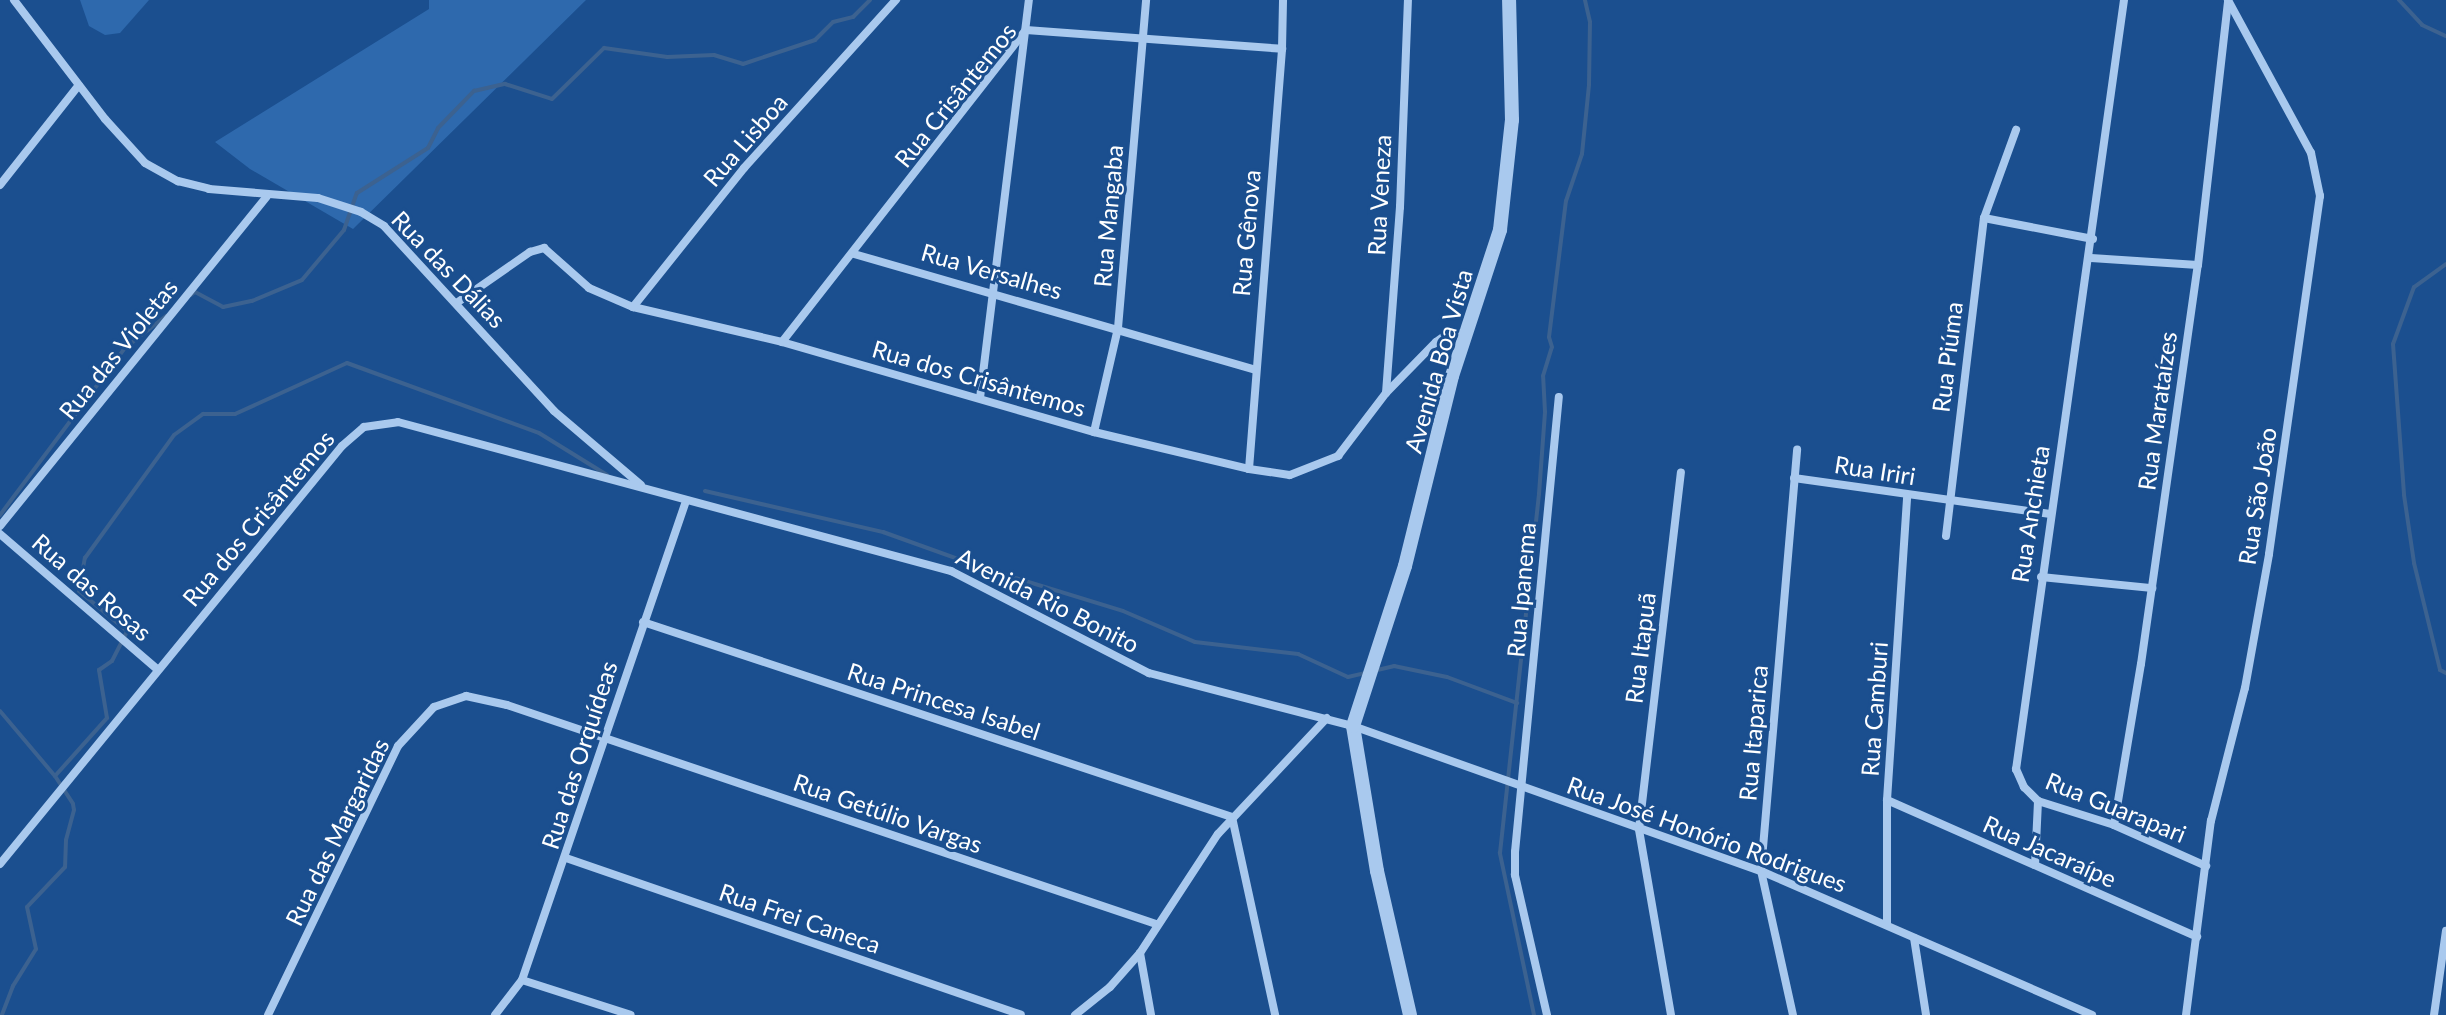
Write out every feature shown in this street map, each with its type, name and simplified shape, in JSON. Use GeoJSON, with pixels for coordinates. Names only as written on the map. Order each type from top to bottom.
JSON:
{"type":"FeatureCollection","features":[{"type":"Feature","properties":{"kind":"street","name":"Rua das Dálias"},"geometry":{"type":"LineString","coordinates":[[14,0],[129,148],[161,174],[209,189],[318,198],[361,212],[405,245],[554,411],[647,490]]}},
{"type":"Feature","properties":{"kind":"street"},"geometry":{"type":"LineString","coordinates":[[980,398],[1029,0]]}},
{"type":"Feature","properties":{"kind":"street","name":"Rua Mangaba"},"geometry":{"type":"LineString","coordinates":[[1094,432],[1118,328],[1146,0]]}},
{"type":"Feature","properties":{"kind":"street","name":"Rua Gênova"},"geometry":{"type":"LineString","coordinates":[[1249,469],[1282,49],[1283,0]]}},
{"type":"Feature","properties":{"kind":"street","name":"Rua Veneza"},"geometry":{"type":"LineString","coordinates":[[1386,393],[1400,207],[1408,0]]}},
{"type":"Feature","properties":{"kind":"street","name":"Avenida Boa Vista"},"geometry":{"type":"LineString","coordinates":[[1353,726],[1405,566],[1452,376],[1500,230],[1512,120],[1509,0]]}},
{"type":"Feature","properties":{"kind":"street","name":"Rua Anchieta"},"geometry":{"type":"LineString","coordinates":[[2019,776],[2016,761],[2050,514],[2091,258],[2124,0]]}},
{"type":"Feature","properties":{"kind":"street","name":"Rua Marataízes"},"geometry":{"type":"LineString","coordinates":[[2114,825],[2152,588],[2198,265],[2228,0]]}},
{"type":"Feature","properties":{"kind":"street","name":"Rua São João"},"geometry":{"type":"LineString","coordinates":[[2186,1015],[2211,821],[2245,688],[2269,554],[2320,196],[2311,153],[2228,0]]}},
{"type":"Feature","properties":{"kind":"street","name":"Rua Lisboa"},"geometry":{"type":"LineString","coordinates":[[633,307],[744,168],[894,2]]}},
{"type":"Feature","properties":{"kind":"street","name":"Rua Crisântemos"},"geometry":{"type":"LineString","coordinates":[[782,342],[854,254],[1026,30],[1282,49]]}},
{"type":"Feature","properties":{"kind":"street"},"geometry":{"type":"LineString","coordinates":[[0,185],[79,85]]}},
{"type":"Feature","properties":{"kind":"street","name":"Rua Piúma"},"geometry":{"type":"LineString","coordinates":[[1946,536],[1984,218],[2016,130]]}},
{"type":"Feature","properties":{"kind":"street","name":"Rua das Violetas"},"geometry":{"type":"LineString","coordinates":[[0,526],[267,196]]}},
{"type":"Feature","properties":{"kind":"street"},"geometry":{"type":"LineString","coordinates":[[1984,218],[2093,239]]}},
{"type":"Feature","properties":{"kind":"street","name":"Rua dos Crisântemos"},"geometry":{"type":"LineString","coordinates":[[458,302],[530,252],[544,248],[589,288],[633,307],[782,342],[1094,432],[1249,469],[1290,475],[1325,464],[1350,444],[1386,393],[1446,335],[1468,332]]}},
{"type":"Feature","properties":{"kind":"street","name":"Rua Versalhes"},"geometry":{"type":"LineString","coordinates":[[854,254],[992,291],[1256,370]]}},
{"type":"Feature","properties":{"kind":"street"},"geometry":{"type":"LineString","coordinates":[[2091,258],[2198,265]]}},
{"type":"Feature","properties":{"kind":"street","name":"Rua Ipanema"},"geometry":{"type":"LineString","coordinates":[[1547,1015],[1515,875],[1559,397]]}},
{"type":"Feature","properties":{"kind":"street","name":"Rua dos Crisântemos"},"geometry":{"type":"LineString","coordinates":[[0,864],[342,446],[364,427],[398,422],[523,453],[682,499]]}},
{"type":"Feature","properties":{"kind":"street","name":"Rua Itaparica"},"geometry":{"type":"LineString","coordinates":[[1793,1015],[1761,871],[1797,450]]}},
{"type":"Feature","properties":{"kind":"street","name":"Rua Itapuã"},"geometry":{"type":"LineString","coordinates":[[1639,829],[1681,472]]}},
{"type":"Feature","properties":{"kind":"street","name":"Rua Iriri"},"geometry":{"type":"LineString","coordinates":[[1794,478],[1951,501]]}},
{"type":"Feature","properties":{"kind":"street","name":"Rua Camburi"},"geometry":{"type":"LineString","coordinates":[[1887,925],[1887,800],[1907,496]]}},
{"type":"Feature","properties":{"kind":"street","name":"Avenida Rio Bonito"},"geometry":{"type":"LineString","coordinates":[[682,499],[886,550],[951,571],[1149,673],[1353,726]]}},
{"type":"Feature","properties":{"kind":"street","name":"Rua das Orquídeas"},"geometry":{"type":"LineString","coordinates":[[495,1015],[522,980],[607,740],[682,499]]}},
{"type":"Feature","properties":{"kind":"street"},"geometry":{"type":"LineString","coordinates":[[1951,501],[2050,514]]}},
{"type":"Feature","properties":{"kind":"street","name":"Rua das Rosas"},"geometry":{"type":"LineString","coordinates":[[0,534],[158,670]]}},
{"type":"Feature","properties":{"kind":"street"},"geometry":{"type":"LineString","coordinates":[[2041,577],[2152,588]]}},
{"type":"Feature","properties":{"kind":"street","name":"Rua Princesa Isabel"},"geometry":{"type":"LineString","coordinates":[[643,622],[1232,817]]}},
{"type":"Feature","properties":{"kind":"street","name":"Rua das Margaridas"},"geometry":{"type":"LineString","coordinates":[[268,1015],[398,746],[434,707],[452,698],[481,698],[607,740]]}},
{"type":"Feature","properties":{"kind":"street"},"geometry":{"type":"LineString","coordinates":[[1075,1015],[1110,987],[1140,953],[1156,924],[1232,817],[1327,718]]}},
{"type":"Feature","properties":{"kind":"street"},"geometry":{"type":"LineString","coordinates":[[1353,726],[1369,825],[1410,1015]]}},
{"type":"Feature","properties":{"kind":"street","name":"Rua José Honório Rodrigues"},"geometry":{"type":"LineString","coordinates":[[1353,726],[1761,871],[2087,1014]]}},
{"type":"Feature","properties":{"kind":"street","name":"Rua Getúlio Vargas"},"geometry":{"type":"LineString","coordinates":[[607,740],[1156,924]]}},
{"type":"Feature","properties":{"kind":"street","name":"Rua Guarapari"},"geometry":{"type":"LineString","coordinates":[[2019,776],[2038,801],[2114,825],[2206,866]]}},
{"type":"Feature","properties":{"kind":"street","name":"Rua Jacaraípe"},"geometry":{"type":"LineString","coordinates":[[1887,800],[2197,937]]}},
{"type":"Feature","properties":{"kind":"street"},"geometry":{"type":"LineString","coordinates":[[2035,865],[2038,801]]}},
{"type":"Feature","properties":{"kind":"street"},"geometry":{"type":"LineString","coordinates":[[1232,817],[1275,1015]]}},
{"type":"Feature","properties":{"kind":"street"},"geometry":{"type":"LineString","coordinates":[[1639,829],[1671,1015]]}},
{"type":"Feature","properties":{"kind":"street","name":"Rua Frei Caneca"},"geometry":{"type":"LineString","coordinates":[[566,858],[1021,1015]]}},
{"type":"Feature","properties":{"kind":"street"},"geometry":{"type":"LineString","coordinates":[[2434,1015],[2446,931]]}},
{"type":"Feature","properties":{"kind":"street"},"geometry":{"type":"LineString","coordinates":[[1914,938],[1926,1015]]}},
{"type":"Feature","properties":{"kind":"street"},"geometry":{"type":"LineString","coordinates":[[1140,953],[1151,1015]]}},
{"type":"Feature","properties":{"kind":"street"},"geometry":{"type":"LineString","coordinates":[[522,980],[631,1015]]}},
{"type":"Feature","properties":{"kind":"shaded area"},"geometry":{"type":"Polygon","coordinates":[[[80,0],[149,0],[120,33],[105,35],[89,26],[80,0]]]}},
{"type":"Feature","properties":{"kind":"shaded area"},"geometry":{"type":"Polygon","coordinates":[[[429,0],[586,0],[353,229],[250,169],[215,142],[429,9],[429,0]]]}},
{"type":"Feature","properties":{"kind":"waterway"},"geometry":{"type":"LineString","coordinates":[[191,295],[195,292],[223,307],[252,301],[302,280],[344,230],[357,193],[428,148],[438,128],[474,91],[505,84],[552,99],[604,48],[667,57],[714,55],[743,64],[815,40],[833,22],[853,17],[870,0]]}},
{"type":"Feature","properties":{"kind":"waterway"},"geometry":{"type":"LineString","coordinates":[[1534,1015],[1500,853],[1539,494],[1545,412],[1543,376],[1552,347],[1549,337],[1566,201],[1582,154],[1589,85],[1590,22],[1585,0]]}},
{"type":"Feature","properties":{"kind":"waterway"},"geometry":{"type":"LineString","coordinates":[[2399,0],[2422,25],[2446,36]]}},
{"type":"Feature","properties":{"kind":"waterway"},"geometry":{"type":"LineString","coordinates":[[2446,264],[2414,287],[2393,344],[2404,495],[2414,563],[2440,670],[2446,673]]}},
{"type":"Feature","properties":{"kind":"waterway"},"geometry":{"type":"LineString","coordinates":[[0,515],[125,348],[166,316]]}},
{"type":"Feature","properties":{"kind":"waterway"},"geometry":{"type":"LineString","coordinates":[[55,776],[107,718],[99,670],[112,661],[127,631],[79,591],[85,558],[174,435],[203,414],[235,414],[347,363],[539,433],[607,475]]}},
{"type":"Feature","properties":{"kind":"waterway"},"geometry":{"type":"LineString","coordinates":[[705,491],[883,532],[986,569],[1123,611],[1195,642],[1298,654],[1348,677],[1365,673]]}},
{"type":"Feature","properties":{"kind":"waterway"},"geometry":{"type":"LineString","coordinates":[[1373,671],[1394,666],[1447,677],[1517,703]]}},
{"type":"Feature","properties":{"kind":"waterway"},"geometry":{"type":"LineString","coordinates":[[0,711],[55,776],[74,810],[66,840],[65,867],[27,907],[36,949],[13,986],[2,1015]]}}]}
